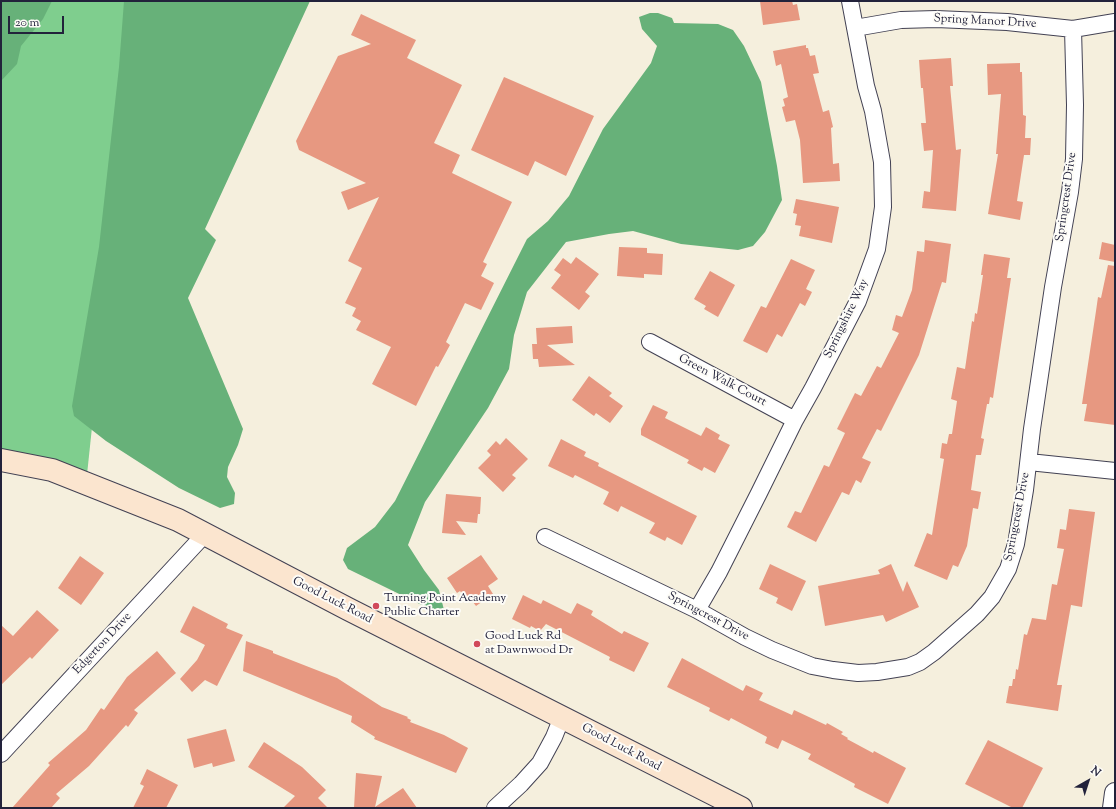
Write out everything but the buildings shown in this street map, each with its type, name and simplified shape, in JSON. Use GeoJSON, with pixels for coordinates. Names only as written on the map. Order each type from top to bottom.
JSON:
{"type":"FeatureCollection","features":[{"type":"Feature","properties":{"kind":"main road","name":"Good Luck Road"},"geometry":{"type":"LineString","coordinates":[[1,460],[52,470],[178,520],[355,613],[562,716],[741,808]]}},
{"type":"Feature","properties":{"kind":"street","name":"Springshire Way"},"geometry":{"type":"LineString","coordinates":[[697,610],[719,572],[795,420],[858,301],[877,249],[881,224],[883,180],[879,140],[874,111],[866,86],[850,1]]}},
{"type":"Feature","properties":{"kind":"street","name":"Spring Manor Drive"},"geometry":{"type":"LineString","coordinates":[[854,28],[901,20],[936,19],[1007,22],[1073,29],[1115,22]]}},
{"type":"Feature","properties":{"kind":"street","name":"Springcrest Drive"},"geometry":{"type":"LineString","coordinates":[[545,537],[697,610],[758,643],[812,666],[852,672],[877,672],[908,667],[920,662],[955,635],[977,614],[999,586],[1008,569],[1016,544],[1053,287],[1070,192],[1074,159],[1075,105],[1073,29]]}},
{"type":"Feature","properties":{"kind":"street","name":"Green Walk Court"},"geometry":{"type":"LineString","coordinates":[[650,342],[795,420]]}},
{"type":"Feature","properties":{"kind":"street"},"geometry":{"type":"LineString","coordinates":[[1029,462],[1115,471]]}},
{"type":"Feature","properties":{"kind":"street","name":"Edgerton Drive"},"geometry":{"type":"LineString","coordinates":[[1,754],[205,534]]}},
{"type":"Feature","properties":{"kind":"street"},"geometry":{"type":"LineString","coordinates":[[495,808],[521,784],[540,763],[554,737],[562,716]]}},
{"type":"Feature","properties":{"kind":"street"},"geometry":{"type":"LineString","coordinates":[[1113,808],[1115,793]]}},
{"type":"Feature","properties":{"kind":"green space"},"geometry":{"type":"Polygon","coordinates":[[[1,1],[137,1],[86,484],[1,460],[1,1]]]}},
{"type":"Feature","properties":{"kind":"green space"},"geometry":{"type":"Polygon","coordinates":[[[1,1],[52,1],[43,19],[21,46],[17,64],[1,81],[1,1]]]}},
{"type":"Feature","properties":{"kind":"green space"},"geometry":{"type":"Polygon","coordinates":[[[124,1],[310,1],[205,229],[216,240],[188,298],[243,429],[238,445],[228,467],[227,477],[235,493],[234,504],[220,508],[179,488],[106,441],[74,416],[72,406],[99,247],[119,67],[124,1]]]}},
{"type":"Feature","properties":{"kind":"green space"},"geometry":{"type":"Polygon","coordinates":[[[650,13],[658,13],[672,18],[674,23],[718,24],[733,30],[744,46],[761,82],[782,200],[765,232],[753,246],[738,250],[681,244],[633,231],[566,242],[527,292],[514,335],[509,369],[488,408],[425,502],[408,545],[439,590],[444,610],[430,609],[348,569],[343,560],[347,548],[375,527],[395,501],[527,239],[548,221],[569,196],[603,129],[651,63],[657,46],[642,29],[639,17],[650,13]]]}},
{"type":"Feature","properties":{"kind":"place","name":"Turning Point Academy Public Charter"},"geometry":{"type":"Point","coordinates":[376,606]}},
{"type":"Feature","properties":{"kind":"place","name":"Good Luck Rd at Dawnwood Dr"},"geometry":{"type":"Point","coordinates":[477,644]}}]}
